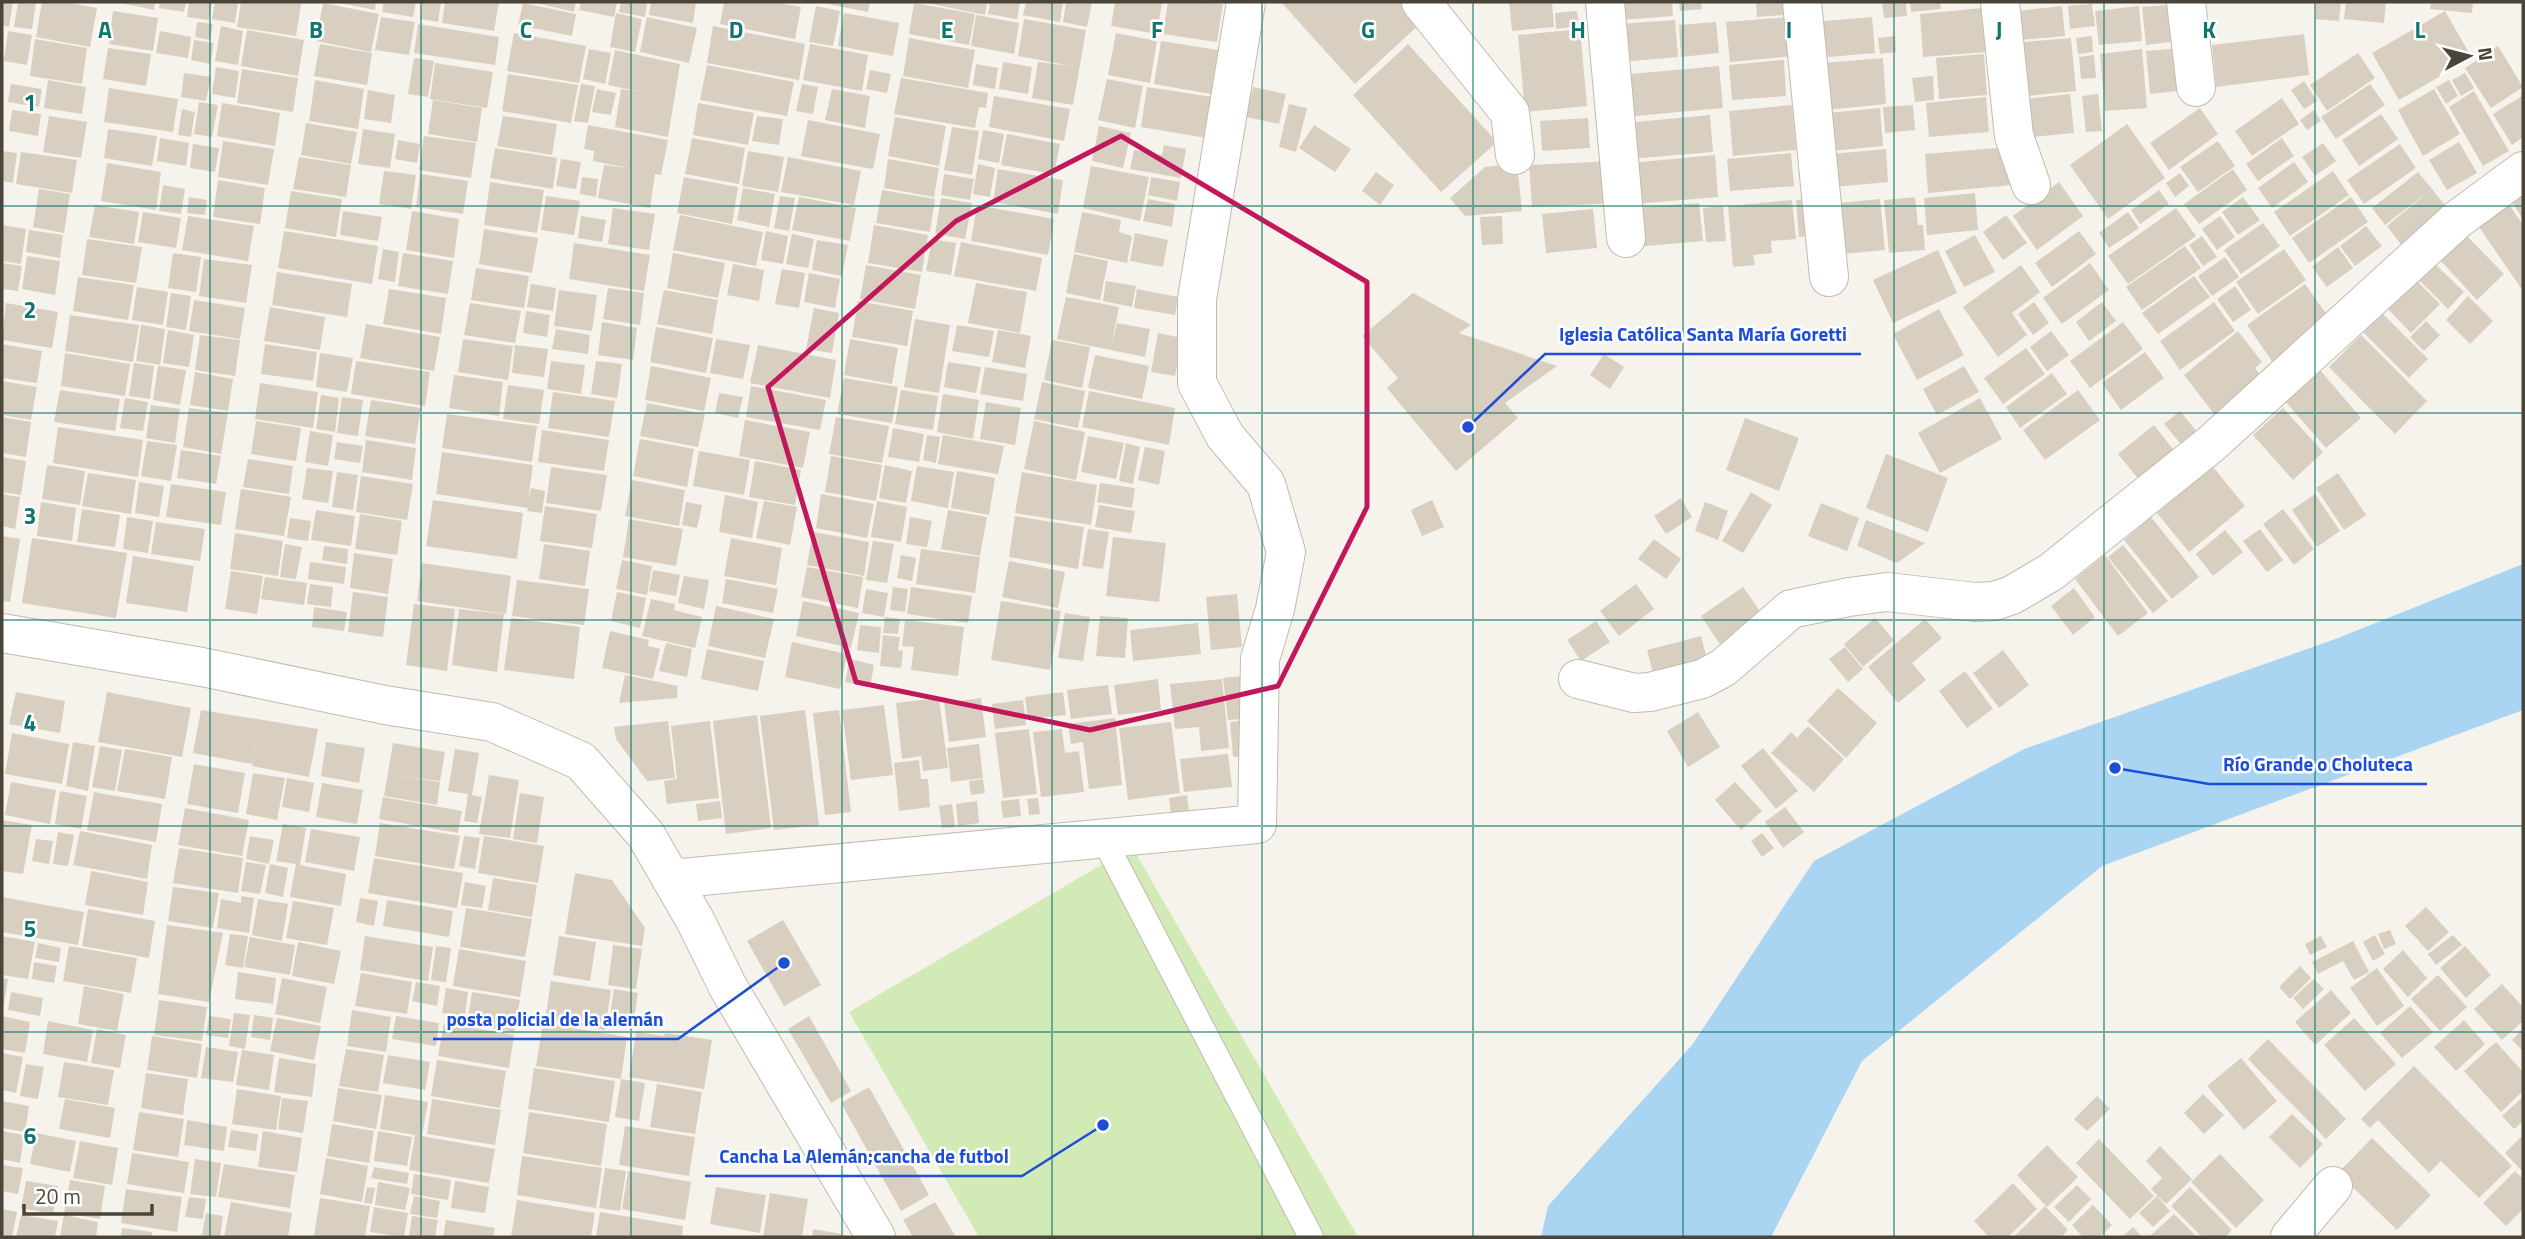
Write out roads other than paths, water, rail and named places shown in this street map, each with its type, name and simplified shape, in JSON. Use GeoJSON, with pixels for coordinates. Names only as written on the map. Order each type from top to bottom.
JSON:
{"type":"FeatureCollection","features":[{"type":"Feature","properties":{"kind":"street"},"geometry":{"type":"LineString","coordinates":[[671,879],[1257,824],[1260,659],[1275,609],[1286,552],[1266,484],[1225,436],[1197,383],[1197,299],[1246,2]]}},
{"type":"Feature","properties":{"kind":"street"},"geometry":{"type":"LineString","coordinates":[[1422,2],[1510,113],[1515,155]]}},
{"type":"Feature","properties":{"kind":"street"},"geometry":{"type":"LineString","coordinates":[[1605,2],[1626,238]]}},
{"type":"Feature","properties":{"kind":"street"},"geometry":{"type":"LineString","coordinates":[[1802,2],[1829,277]]}},
{"type":"Feature","properties":{"kind":"street"},"geometry":{"type":"LineString","coordinates":[[2000,2],[2014,136],[2031,185]]}},
{"type":"Feature","properties":{"kind":"street"},"geometry":{"type":"LineString","coordinates":[[2186,2],[2196,87]]}},
{"type":"Feature","properties":{"kind":"street"},"geometry":{"type":"LineString","coordinates":[[1578,679],[1634,693],[1650,692],[1702,679],[1723,668],[1791,609],[1849,597],[1887,592],[1975,602],[1994,601],[2011,595],[2051,572],[2211,444],[2458,219],[2523,171]]}},
{"type":"Feature","properties":{"kind":"street"},"geometry":{"type":"LineString","coordinates":[[2,633],[202,667],[384,705],[492,722],[581,761],[646,835],[695,920],[728,987],[876,1237]]}},
{"type":"Feature","properties":{"kind":"street"},"geometry":{"type":"LineString","coordinates":[[2290,1237],[2333,1186]]}},
{"type":"Feature","properties":{"kind":"lane"},"geometry":{"type":"LineString","coordinates":[[1103,838],[1311,1237]]}},
{"type":"Feature","properties":{"kind":"water"},"geometry":{"type":"Polygon","coordinates":[[[2523,564],[2523,710],[2102,866],[1862,1061],[1771,1237],[1541,1237],[1548,1206],[1692,1045],[1814,861],[2024,749],[2338,638],[2523,564]]]}},
{"type":"Feature","properties":{"kind":"place","name":"Iglesia Católica Santa María Goretti"},"geometry":{"type":"Point","coordinates":[1468,427]}},
{"type":"Feature","properties":{"kind":"place","name":"Río Grande o Choluteca"},"geometry":{"type":"Point","coordinates":[2115,768]}},
{"type":"Feature","properties":{"kind":"place","name":"posta policial de la alemán"},"geometry":{"type":"Point","coordinates":[784,963]}},
{"type":"Feature","properties":{"kind":"place","name":"Cancha La Alemán;cancha de futbol"},"geometry":{"type":"Point","coordinates":[1103,1125]}}]}
